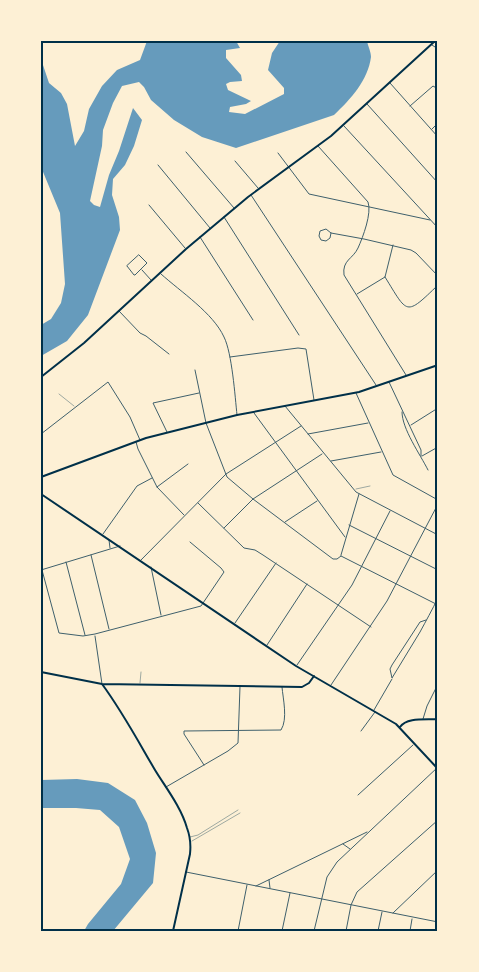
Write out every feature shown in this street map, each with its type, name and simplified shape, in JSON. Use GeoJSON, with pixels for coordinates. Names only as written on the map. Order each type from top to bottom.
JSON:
{"type":"FeatureCollection","features":[{"type":"Feature","properties":{"kind":"main road"},"geometry":{"type":"LineString","coordinates":[[41,377],[84,343],[210,228],[251,194],[318,146],[343,125],[435,41]]}},
{"type":"Feature","properties":{"kind":"main road"},"geometry":{"type":"LineString","coordinates":[[42,477],[140,440],[167,432],[237,415],[355,392],[438,365]]}},
{"type":"Feature","properties":{"kind":"main road"},"geometry":{"type":"LineString","coordinates":[[41,494],[296,666],[400,728],[437,768]]}},
{"type":"Feature","properties":{"kind":"main road"},"geometry":{"type":"LineString","coordinates":[[41,672],[102,684],[140,685],[302,687],[309,683],[314,676]]}},
{"type":"Feature","properties":{"kind":"main road"},"geometry":{"type":"LineString","coordinates":[[102,684],[166,788],[184,821],[190,837],[186,872],[173,931]]}},
{"type":"Feature","properties":{"kind":"main road"},"geometry":{"type":"LineString","coordinates":[[400,728],[405,722],[438,719]]}},
{"type":"Feature","properties":{"kind":"street"},"geometry":{"type":"LineString","coordinates":[[432,45],[438,48]]}},
{"type":"Feature","properties":{"kind":"street"},"geometry":{"type":"LineString","coordinates":[[389,83],[438,137]]}},
{"type":"Feature","properties":{"kind":"street"},"geometry":{"type":"LineString","coordinates":[[410,106],[433,86],[438,89]]}},
{"type":"Feature","properties":{"kind":"street"},"geometry":{"type":"LineString","coordinates":[[366,104],[438,183]]}},
{"type":"Feature","properties":{"kind":"street"},"geometry":{"type":"LineString","coordinates":[[432,130],[438,124]]}},
{"type":"Feature","properties":{"kind":"street"},"geometry":{"type":"LineString","coordinates":[[343,125],[438,228]]}},
{"type":"Feature","properties":{"kind":"street"},"geometry":{"type":"LineString","coordinates":[[318,146],[368,202],[370,208],[365,230],[357,250],[345,262],[344,271],[346,278],[407,376]]}},
{"type":"Feature","properties":{"kind":"street"},"geometry":{"type":"LineString","coordinates":[[186,152],[234,208]]}},
{"type":"Feature","properties":{"kind":"street"},"geometry":{"type":"LineString","coordinates":[[278,153],[310,194],[430,220]]}},
{"type":"Feature","properties":{"kind":"street"},"geometry":{"type":"LineString","coordinates":[[235,161],[259,189]]}},
{"type":"Feature","properties":{"kind":"street"},"geometry":{"type":"LineString","coordinates":[[158,165],[210,228]]}},
{"type":"Feature","properties":{"kind":"street"},"geometry":{"type":"LineString","coordinates":[[251,194],[377,386]]}},
{"type":"Feature","properties":{"kind":"street"},"geometry":{"type":"LineString","coordinates":[[149,205],[186,249]]}},
{"type":"Feature","properties":{"kind":"street"},"geometry":{"type":"LineString","coordinates":[[224,217],[299,335]]}},
{"type":"Feature","properties":{"kind":"street"},"geometry":{"type":"LineString","coordinates":[[330,233],[330,238],[326,241],[321,240],[318,236],[319,232],[327,229],[330,233],[411,250],[438,276]]}},
{"type":"Feature","properties":{"kind":"street"},"geometry":{"type":"LineString","coordinates":[[200,237],[253,320]]}},
{"type":"Feature","properties":{"kind":"street"},"geometry":{"type":"LineString","coordinates":[[393,245],[385,278],[406,308],[416,305],[438,285]]}},
{"type":"Feature","properties":{"kind":"street"},"geometry":{"type":"LineString","coordinates":[[139,255],[147,264],[142,270],[134,275],[126,266],[139,255]]}},
{"type":"Feature","properties":{"kind":"street"},"geometry":{"type":"LineString","coordinates":[[142,270],[152,280]]}},
{"type":"Feature","properties":{"kind":"street"},"geometry":{"type":"LineString","coordinates":[[160,274],[197,304],[223,335],[229,357],[237,415]]}},
{"type":"Feature","properties":{"kind":"street"},"geometry":{"type":"LineString","coordinates":[[357,294],[385,278]]}},
{"type":"Feature","properties":{"kind":"street"},"geometry":{"type":"LineString","coordinates":[[119,311],[140,334],[146,336],[169,354]]}},
{"type":"Feature","properties":{"kind":"street"},"geometry":{"type":"LineString","coordinates":[[229,357],[298,348],[306,349],[314,400]]}},
{"type":"Feature","properties":{"kind":"street"},"geometry":{"type":"LineString","coordinates":[[195,370],[206,423],[227,477],[332,559],[337,559],[341,556],[359,494]]}},
{"type":"Feature","properties":{"kind":"street"},"geometry":{"type":"LineString","coordinates":[[41,434],[108,382],[130,417],[140,440]]}},
{"type":"Feature","properties":{"kind":"street"},"geometry":{"type":"LineString","coordinates":[[389,382],[421,450],[421,456]]}},
{"type":"Feature","properties":{"kind":"street"},"geometry":{"type":"LineString","coordinates":[[355,392],[393,475],[438,500]]}},
{"type":"Feature","properties":{"kind":"street"},"geometry":{"type":"LineString","coordinates":[[167,432],[153,403],[200,393]]}},
{"type":"Feature","properties":{"kind":"street"},"geometry":{"type":"LineString","coordinates":[[285,406],[354,490],[390,511],[438,535]]}},
{"type":"Feature","properties":{"kind":"street"},"geometry":{"type":"LineString","coordinates":[[410,425],[438,408]]}},
{"type":"Feature","properties":{"kind":"street"},"geometry":{"type":"LineString","coordinates":[[402,411],[403,420],[428,470]]}},
{"type":"Feature","properties":{"kind":"street"},"geometry":{"type":"LineString","coordinates":[[253,412],[345,537]]}},
{"type":"Feature","properties":{"kind":"street"},"geometry":{"type":"LineString","coordinates":[[307,434],[369,423]]}},
{"type":"Feature","properties":{"kind":"street"},"geometry":{"type":"LineString","coordinates":[[141,560],[226,474],[301,426]]}},
{"type":"Feature","properties":{"kind":"street"},"geometry":{"type":"LineString","coordinates":[[136,442],[157,487],[184,516]]}},
{"type":"Feature","properties":{"kind":"street"},"geometry":{"type":"LineString","coordinates":[[421,456],[438,447]]}},
{"type":"Feature","properties":{"kind":"street"},"geometry":{"type":"LineString","coordinates":[[330,462],[382,452]]}},
{"type":"Feature","properties":{"kind":"street"},"geometry":{"type":"LineString","coordinates":[[223,529],[253,499],[323,453]]}},
{"type":"Feature","properties":{"kind":"street"},"geometry":{"type":"LineString","coordinates":[[157,487],[188,464]]}},
{"type":"Feature","properties":{"kind":"street"},"geometry":{"type":"LineString","coordinates":[[102,535],[137,486],[152,478]]}},
{"type":"Feature","properties":{"kind":"street"},"geometry":{"type":"LineString","coordinates":[[284,523],[318,500]]}},
{"type":"Feature","properties":{"kind":"street"},"geometry":{"type":"LineString","coordinates":[[198,502],[244,548],[255,550],[276,563],[370,627]]}},
{"type":"Feature","properties":{"kind":"street"},"geometry":{"type":"LineString","coordinates":[[330,686],[397,584],[438,504]]}},
{"type":"Feature","properties":{"kind":"street"},"geometry":{"type":"LineString","coordinates":[[296,666],[362,566],[390,511]]}},
{"type":"Feature","properties":{"kind":"street"},"geometry":{"type":"LineString","coordinates":[[349,525],[438,570]]}},
{"type":"Feature","properties":{"kind":"street"},"geometry":{"type":"LineString","coordinates":[[108,539],[109,550]]}},
{"type":"Feature","properties":{"kind":"street"},"geometry":{"type":"LineString","coordinates":[[120,546],[42,570],[59,633],[86,636],[201,606],[224,572],[190,542]]}},
{"type":"Feature","properties":{"kind":"street"},"geometry":{"type":"LineString","coordinates":[[91,555],[110,630]]}},
{"type":"Feature","properties":{"kind":"street"},"geometry":{"type":"LineString","coordinates":[[341,556],[438,605]]}},
{"type":"Feature","properties":{"kind":"street"},"geometry":{"type":"LineString","coordinates":[[66,562],[86,636]]}},
{"type":"Feature","properties":{"kind":"street"},"geometry":{"type":"LineString","coordinates":[[234,624],[276,563]]}},
{"type":"Feature","properties":{"kind":"street"},"geometry":{"type":"LineString","coordinates":[[151,567],[162,616]]}},
{"type":"Feature","properties":{"kind":"street"},"geometry":{"type":"LineString","coordinates":[[267,646],[308,584]]}},
{"type":"Feature","properties":{"kind":"street"},"geometry":{"type":"LineString","coordinates":[[361,731],[438,598]]}},
{"type":"Feature","properties":{"kind":"street"},"geometry":{"type":"LineString","coordinates":[[392,678],[390,669],[392,665],[420,622],[426,620]]}},
{"type":"Feature","properties":{"kind":"street"},"geometry":{"type":"LineString","coordinates":[[95,634],[102,684]]}},
{"type":"Feature","properties":{"kind":"street"},"geometry":{"type":"LineString","coordinates":[[423,720],[427,706],[438,684]]}},
{"type":"Feature","properties":{"kind":"street"},"geometry":{"type":"LineString","coordinates":[[166,788],[237,745],[240,686]]}},
{"type":"Feature","properties":{"kind":"street"},"geometry":{"type":"LineString","coordinates":[[204,765],[192,749],[184,734],[185,730],[279,730],[282,728],[284,718],[282,687]]}},
{"type":"Feature","properties":{"kind":"street"},"geometry":{"type":"LineString","coordinates":[[358,795],[414,744]]}},
{"type":"Feature","properties":{"kind":"street"},"geometry":{"type":"LineString","coordinates":[[314,931],[320,899],[327,877],[332,869],[350,849],[437,768]]}},
{"type":"Feature","properties":{"kind":"street"},"geometry":{"type":"LineString","coordinates":[[346,931],[351,905],[357,892],[438,820]]}},
{"type":"Feature","properties":{"kind":"street"},"geometry":{"type":"LineString","coordinates":[[255,886],[370,830]]}},
{"type":"Feature","properties":{"kind":"street"},"geometry":{"type":"LineString","coordinates":[[340,845],[346,845],[350,849]]}},
{"type":"Feature","properties":{"kind":"street"},"geometry":{"type":"LineString","coordinates":[[392,914],[438,870]]}},
{"type":"Feature","properties":{"kind":"street"},"geometry":{"type":"LineString","coordinates":[[186,872],[438,922]]}},
{"type":"Feature","properties":{"kind":"street"},"geometry":{"type":"LineString","coordinates":[[269,880],[270,889]]}},
{"type":"Feature","properties":{"kind":"street"},"geometry":{"type":"LineString","coordinates":[[238,931],[247,884]]}},
{"type":"Feature","properties":{"kind":"street"},"geometry":{"type":"LineString","coordinates":[[282,931],[290,893]]}},
{"type":"Feature","properties":{"kind":"street"},"geometry":{"type":"LineString","coordinates":[[378,931],[382,912]]}},
{"type":"Feature","properties":{"kind":"street"},"geometry":{"type":"LineString","coordinates":[[410,931],[412,918]]}},
{"type":"Feature","properties":{"kind":"lane"},"geometry":{"type":"LineString","coordinates":[[59,394],[75,407]]}},
{"type":"Feature","properties":{"kind":"lane"},"geometry":{"type":"LineString","coordinates":[[354,490],[370,486]]}},
{"type":"Feature","properties":{"kind":"lane"},"geometry":{"type":"LineString","coordinates":[[140,685],[141,672]]}},
{"type":"Feature","properties":{"kind":"lane"},"geometry":{"type":"LineString","coordinates":[[190,837],[198,835],[238,810]]}},
{"type":"Feature","properties":{"kind":"lane"},"geometry":{"type":"LineString","coordinates":[[190,842],[240,813]]}},
{"type":"Feature","properties":{"kind":"water"},"geometry":{"type":"Polygon","coordinates":[[[147,41],[236,41],[240,48],[226,50],[226,58],[241,75],[242,81],[226,84],[228,90],[251,101],[246,104],[230,107],[229,112],[245,114],[284,94],[284,88],[268,70],[272,53],[280,41],[367,41],[371,57],[366,74],[358,89],[334,115],[236,148],[202,137],[174,120],[151,100],[139,82],[122,86],[113,103],[103,130],[102,146],[90,201],[100,207],[109,175],[133,108],[142,120],[134,146],[125,165],[113,179],[112,195],[119,217],[120,230],[88,315],[67,341],[41,356],[41,325],[51,319],[61,303],[65,284],[60,213],[41,167],[41,59],[49,83],[61,93],[67,104],[75,146],[84,131],[89,109],[102,86],[117,70],[140,60],[147,41]]]}},
{"type":"Feature","properties":{"kind":"water"},"geometry":{"type":"Polygon","coordinates":[[[77,779],[108,783],[135,800],[147,823],[156,853],[153,883],[113,931],[84,931],[121,884],[130,859],[119,827],[100,810],[41,808],[41,780],[77,779]]]}}]}
